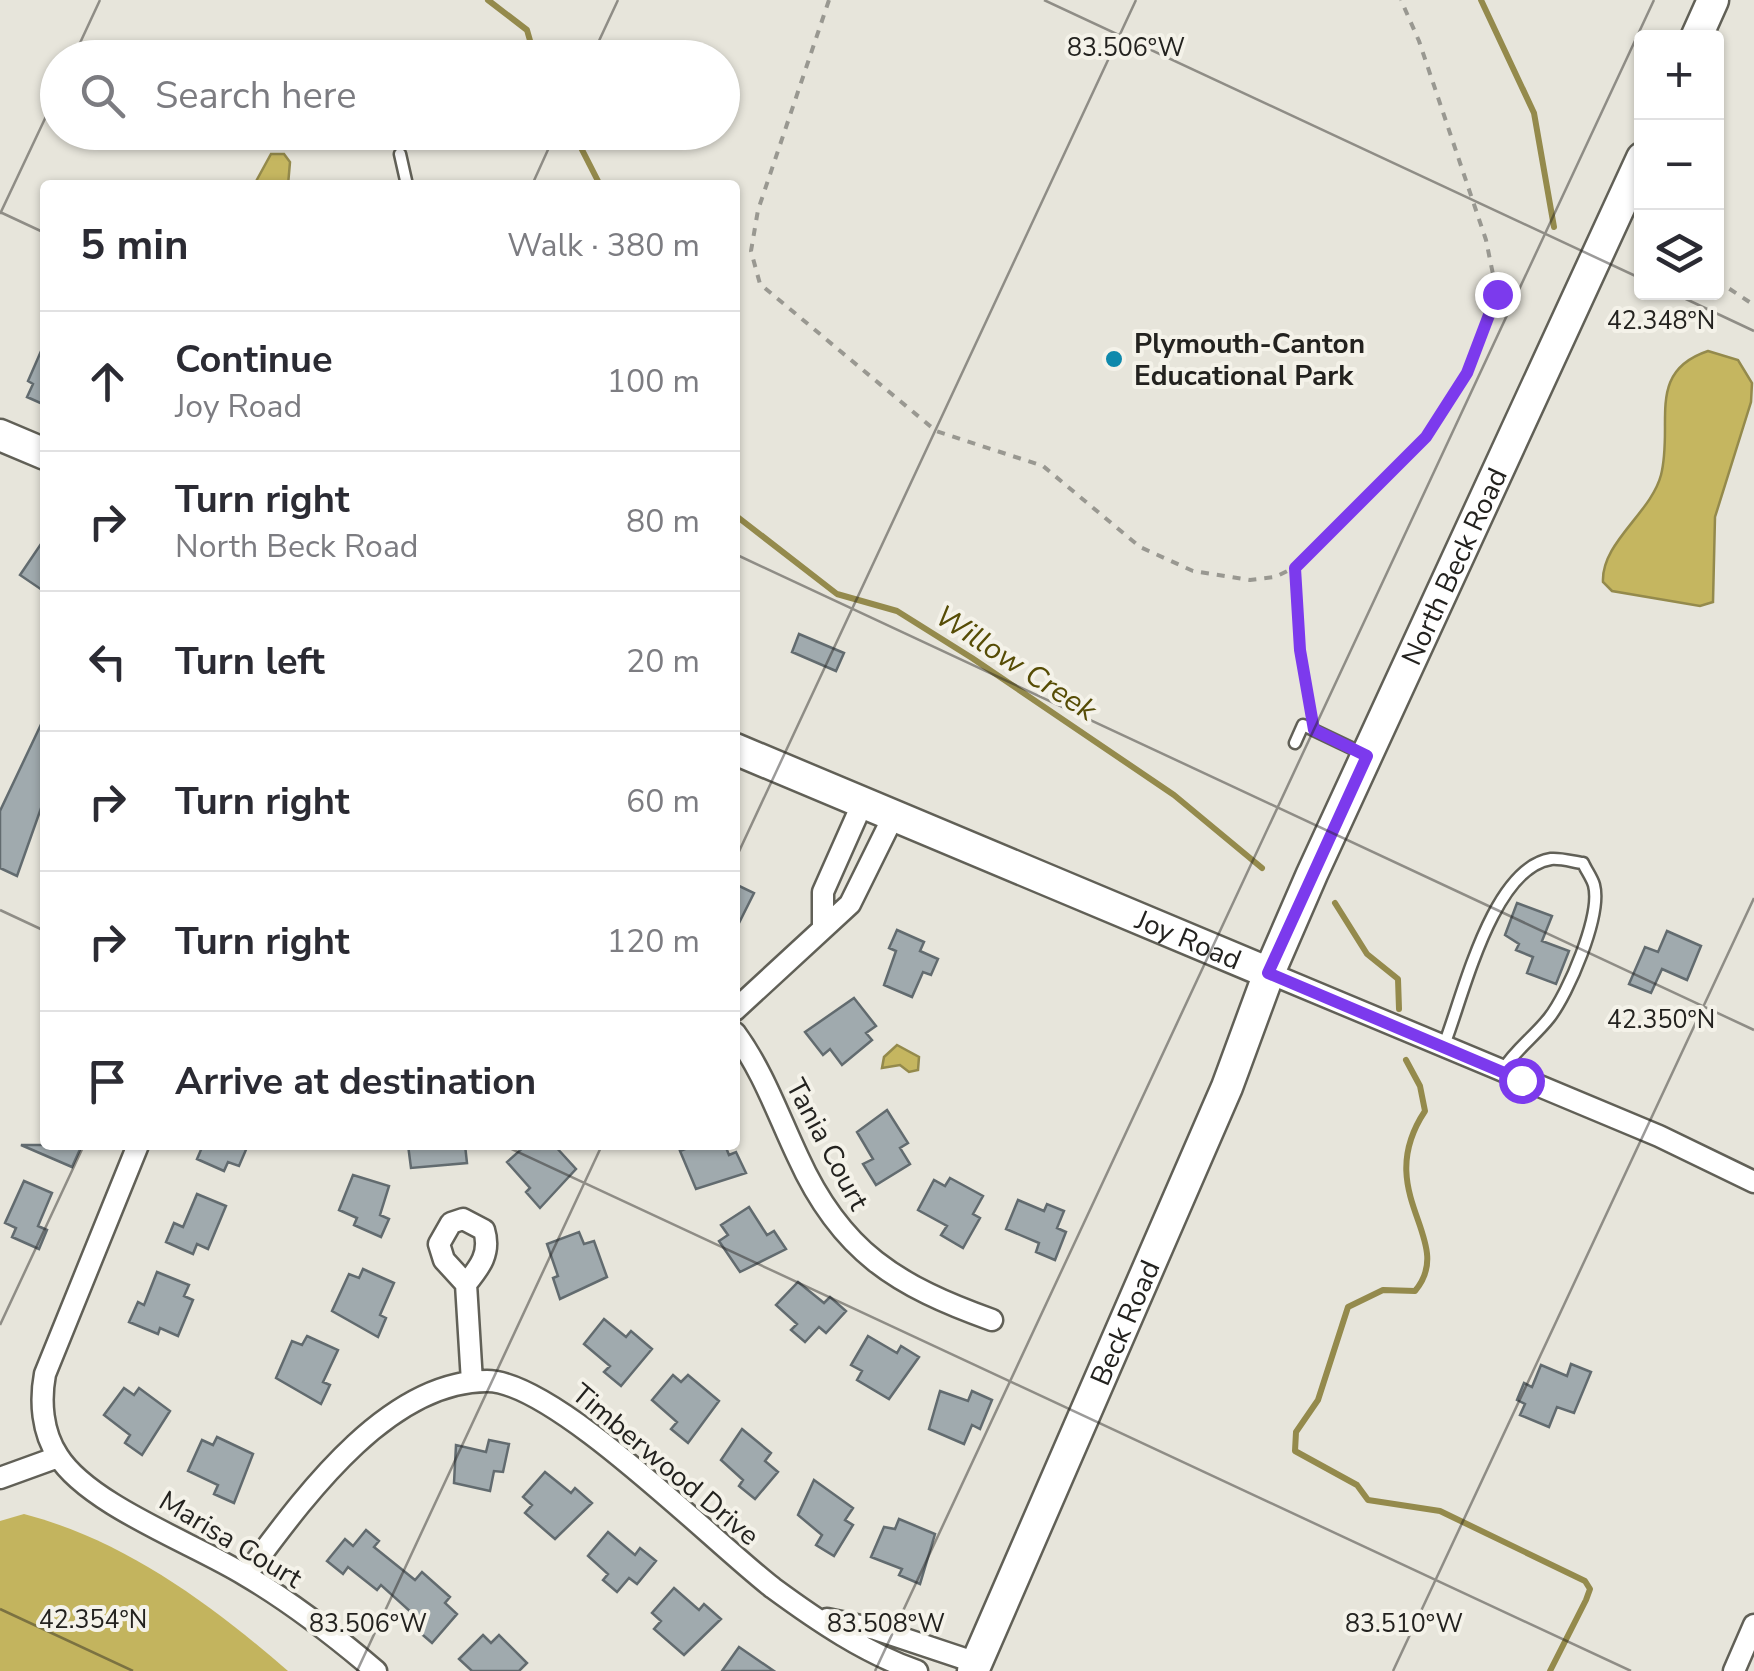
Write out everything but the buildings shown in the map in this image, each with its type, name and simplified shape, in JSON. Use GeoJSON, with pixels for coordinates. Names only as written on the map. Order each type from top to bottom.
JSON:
{"type":"FeatureCollection","features":[{"type":"Feature","properties":{"kind":"main road"},"geometry":{"type":"LineString","coordinates":[[1700,30],[1713,0]]}},
{"type":"Feature","properties":{"kind":"main road","name":"North Beck Road"},"geometry":{"type":"LineString","coordinates":[[1268,973],[1634,175]]}},
{"type":"Feature","properties":{"kind":"main road"},"geometry":{"type":"LineString","coordinates":[[0,435],[40,452]]}},
{"type":"Feature","properties":{"kind":"main road","name":"Joy Road"},"geometry":{"type":"LineString","coordinates":[[740,751],[1268,973]]}},
{"type":"Feature","properties":{"kind":"main road","name":"Beck Road"},"geometry":{"type":"LineString","coordinates":[[975,1667],[1227,1087],[1268,973]]}},
{"type":"Feature","properties":{"kind":"street"},"geometry":{"type":"LineString","coordinates":[[823,926],[823,892],[863,802]]}},
{"type":"Feature","properties":{"kind":"street"},"geometry":{"type":"LineString","coordinates":[[740,1006],[850,904],[894,815]]}},
{"type":"Feature","properties":{"kind":"street","name":"Joy Road"},"geometry":{"type":"LineString","coordinates":[[1268,973],[1658,1136],[1754,1182]]}},
{"type":"Feature","properties":{"kind":"street","name":"Tania Court"},"geometry":{"type":"LineString","coordinates":[[740,1041],[758,1069],[827,1211],[857,1247],[927,1297],[992,1320]]}},
{"type":"Feature","properties":{"kind":"street"},"geometry":{"type":"LineString","coordinates":[[0,1478],[58,1457],[43,1412],[45,1374],[136,1150]]}},
{"type":"Feature","properties":{"kind":"street"},"geometry":{"type":"LineString","coordinates":[[466,1284],[472,1382]]}},
{"type":"Feature","properties":{"kind":"street","name":"Timberwood Drive"},"geometry":{"type":"LineString","coordinates":[[246,1575],[303,1498],[350,1448],[403,1410],[472,1382],[513,1384],[542,1398],[775,1589],[870,1655],[917,1671]]}},
{"type":"Feature","properties":{"kind":"street","name":"Marisa Court"},"geometry":{"type":"LineString","coordinates":[[58,1457],[100,1496],[246,1575],[376,1671]]}},
{"type":"Feature","properties":{"kind":"street","name":"Timberwood Drive"},"geometry":{"type":"LineString","coordinates":[[820,1618],[875,1628],[975,1667]]}},
{"type":"Feature","properties":{"kind":"street"},"geometry":{"type":"LineString","coordinates":[[1734,1671],[1754,1625]]}},
{"type":"Feature","properties":{"kind":"lane"},"geometry":{"type":"LineString","coordinates":[[400,154],[406,180]]}},
{"type":"Feature","properties":{"kind":"lane"},"geometry":{"type":"LineString","coordinates":[[1295,743],[1303,725],[1367,756]]}},
{"type":"Feature","properties":{"kind":"lane"},"geometry":{"type":"LineString","coordinates":[[1442,1048],[1494,910],[1512,884],[1528,870],[1551,859],[1583,863],[1594,886],[1594,909],[1579,956],[1549,1018],[1517,1047],[1501,1072]]}},
{"type":"Feature","properties":{"kind":"path"},"geometry":{"type":"LineString","coordinates":[[829,0],[758,210],[751,251],[760,284],[936,431],[1043,466],[1140,547],[1193,571],[1250,580],[1295,568],[1426,437],[1467,373],[1497,294],[1486,240],[1419,41],[1400,0]]}},
{"type":"Feature","properties":{"kind":"path"},"geometry":{"type":"LineString","coordinates":[[1724,285],[1754,304]]}},
{"type":"Feature","properties":{"kind":"path"},"geometry":{"type":"LineString","coordinates":[[1295,568],[1300,650],[1314,730]]}},
{"type":"Feature","properties":{"kind":"shaded area"},"geometry":{"type":"Polygon","coordinates":[[[271,154],[284,154],[290,162],[288,180],[257,180],[271,154]]]}},
{"type":"Feature","properties":{"kind":"shaded area"},"geometry":{"type":"Polygon","coordinates":[[[1708,351],[1738,360],[1752,383],[1751,402],[1715,517],[1713,602],[1700,606],[1612,591],[1603,582],[1610,554],[1656,489],[1661,475],[1669,386],[1688,360],[1708,351]]]}},
{"type":"Feature","properties":{"kind":"shaded area"},"geometry":{"type":"Polygon","coordinates":[[[897,1045],[919,1057],[918,1070],[909,1072],[900,1065],[882,1068],[884,1057],[897,1045]]]}},
{"type":"Feature","properties":{"kind":"shaded area"},"geometry":{"type":"Polygon","coordinates":[[[24,1514],[97,1540],[165,1577],[288,1671],[0,1671],[0,1521],[24,1514]]]}},
{"type":"Feature","properties":{"kind":"waterway","name":"Willow Creek"},"geometry":{"type":"LineString","coordinates":[[488,0],[527,30],[530,40]]}},
{"type":"Feature","properties":{"kind":"waterway"},"geometry":{"type":"LineString","coordinates":[[1481,0],[1534,113],[1554,227]]}},
{"type":"Feature","properties":{"kind":"waterway","name":"Willow Creek"},"geometry":{"type":"LineString","coordinates":[[582,150],[597,180]]}},
{"type":"Feature","properties":{"kind":"waterway","name":"Willow Creek"},"geometry":{"type":"LineString","coordinates":[[740,519],[837,594],[897,611],[972,658],[1174,795],[1262,868]]}},
{"type":"Feature","properties":{"kind":"waterway","name":"Willow Creek"},"geometry":{"type":"LineString","coordinates":[[1335,903],[1367,954],[1398,979],[1399,1009]]}},
{"type":"Feature","properties":{"kind":"waterway","name":"Willow Creek"},"geometry":{"type":"LineString","coordinates":[[1406,1060],[1420,1086],[1425,1111],[1411,1140],[1406,1167],[1427,1253],[1426,1272],[1415,1291],[1383,1290],[1348,1307],[1318,1400],[1296,1432],[1295,1451],[1357,1485],[1368,1500],[1440,1511],[1585,1581],[1590,1589],[1586,1600],[1550,1671]]}},
{"type":"Feature","properties":{"kind":"place","name":"Plymouth-Canton Educational Park"},"geometry":{"type":"Point","coordinates":[1114,359]}},
{"type":"Feature","properties":{"kind":"route"},"geometry":{"type":"LineString","coordinates":[[1497,294],[1467,373],[1426,437],[1295,568],[1300,650],[1314,730],[1367,756],[1268,973],[1521,1080]]}}]}
